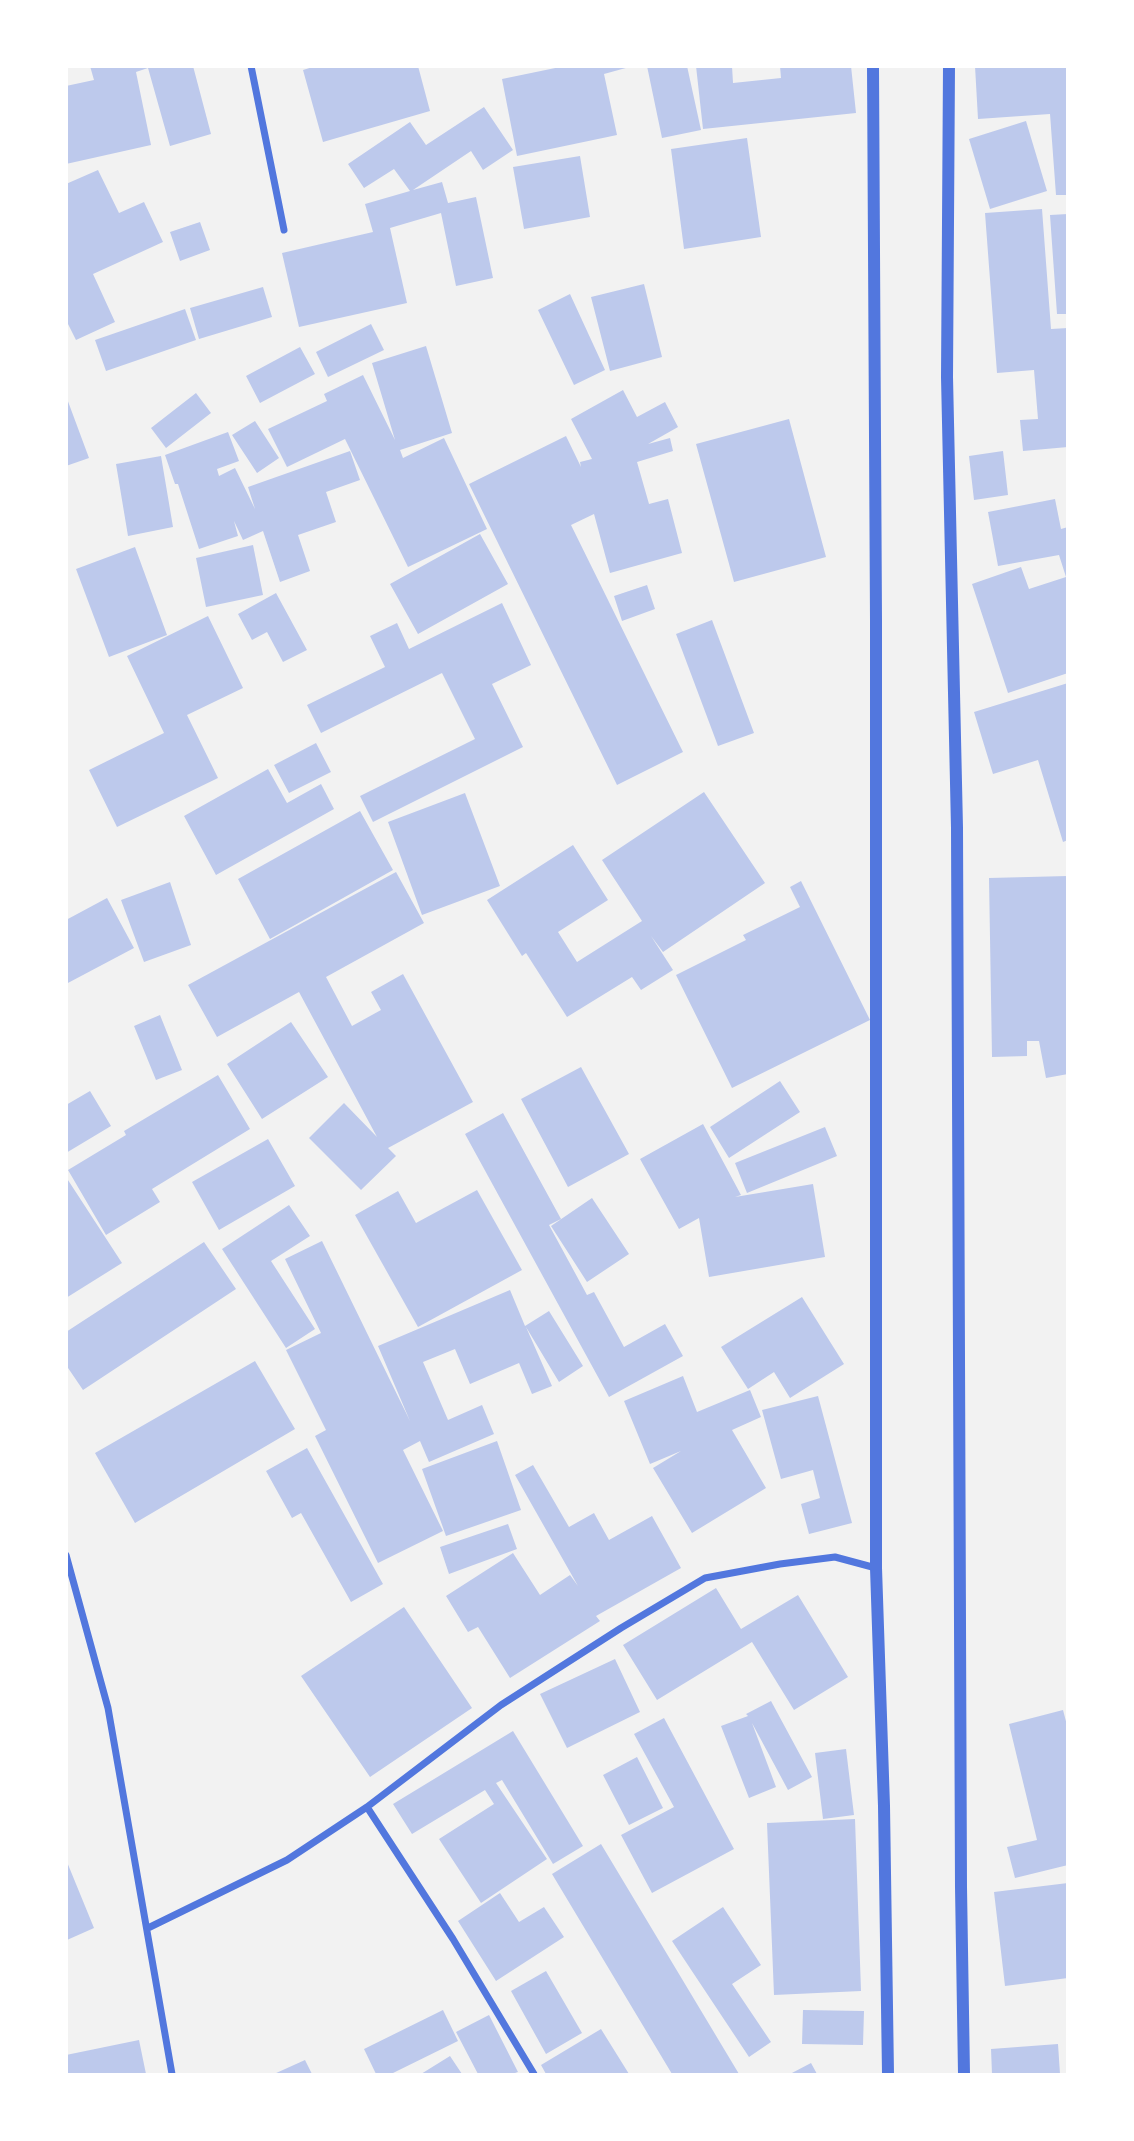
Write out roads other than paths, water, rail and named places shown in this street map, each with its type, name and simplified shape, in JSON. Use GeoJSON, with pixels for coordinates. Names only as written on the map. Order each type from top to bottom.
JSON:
{"type":"FeatureCollection","features":[{"type":"Feature","properties":{"kind":"street"},"geometry":{"type":"LineString","coordinates":[[251,66],[284,230]]}},
{"type":"Feature","properties":{"kind":"street"},"geometry":{"type":"LineString","coordinates":[[873,66],[876,1568],[885,1820],[888,2074]]}},
{"type":"Feature","properties":{"kind":"street"},"geometry":{"type":"LineString","coordinates":[[949,66],[947,377],[957,828],[960,1873],[964,2074]]}},
{"type":"Feature","properties":{"kind":"street"},"geometry":{"type":"LineString","coordinates":[[66,1555],[107,1707],[172,2074]]}},
{"type":"Feature","properties":{"kind":"street"},"geometry":{"type":"LineString","coordinates":[[148,1928],[287,1860],[367,1807],[501,1705],[705,1578],[835,1557],[876,1568]]}},
{"type":"Feature","properties":{"kind":"street"},"geometry":{"type":"LineString","coordinates":[[367,1807],[453,1939],[534,2074]]}}]}
